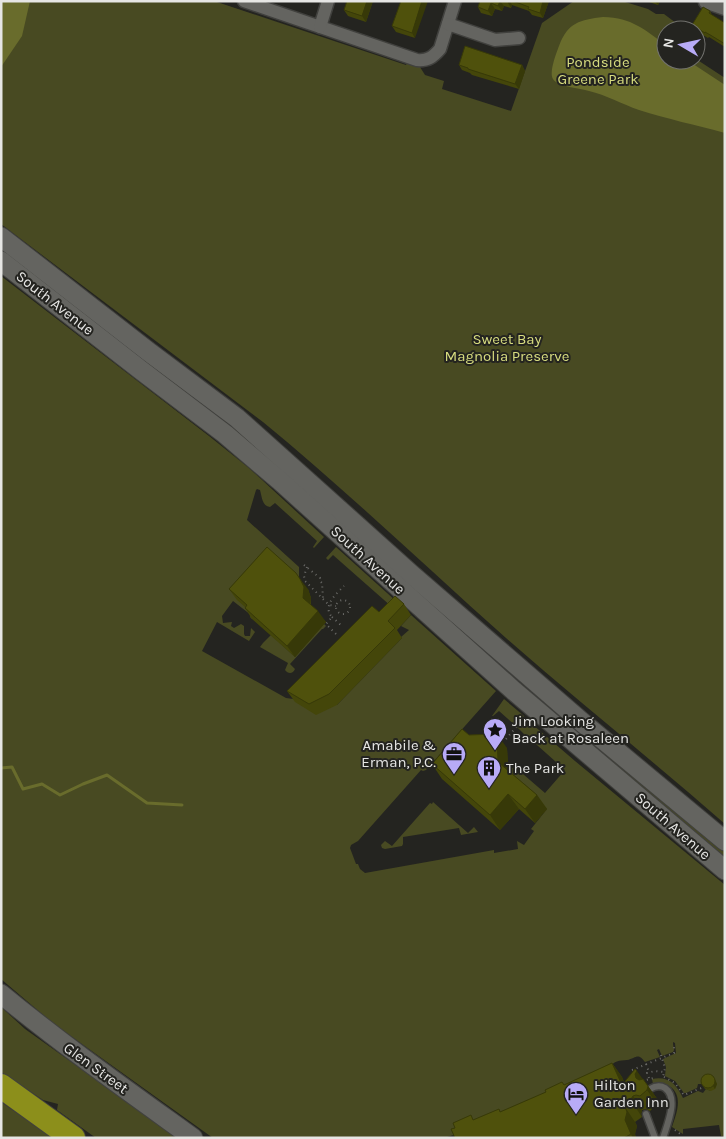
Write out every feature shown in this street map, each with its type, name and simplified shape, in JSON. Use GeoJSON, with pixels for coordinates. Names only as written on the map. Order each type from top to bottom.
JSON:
{"type":"FeatureCollection","features":[{"type":"Feature","properties":{"kind":"highway"},"geometry":{"type":"LineString","coordinates":[[1,1086],[73,1138]]}},
{"type":"Feature","properties":{"kind":"highway"},"geometry":{"type":"LineString","coordinates":[[1,1097],[60,1138]]}},
{"type":"Feature","properties":{"kind":"street"},"geometry":{"type":"LineString","coordinates":[[244,1],[424,61],[435,55],[440,49],[455,1]]}},
{"type":"Feature","properties":{"kind":"street"},"geometry":{"type":"LineString","coordinates":[[320,27],[328,1]]}},
{"type":"Feature","properties":{"kind":"street"},"geometry":{"type":"LineString","coordinates":[[705,2],[725,9]]}},
{"type":"Feature","properties":{"kind":"street"},"geometry":{"type":"LineString","coordinates":[[448,24],[496,40],[519,38]]}},
{"type":"Feature","properties":{"kind":"street","name":"South Avenue"},"geometry":{"type":"LineString","coordinates":[[1,237],[237,418],[411,574],[576,717],[725,841]]}},
{"type":"Feature","properties":{"kind":"street","name":"South Avenue"},"geometry":{"type":"LineString","coordinates":[[1,261],[225,434],[279,480],[514,691],[725,870]]}},
{"type":"Feature","properties":{"kind":"street","name":"Glen Street"},"geometry":{"type":"LineString","coordinates":[[1,994],[92,1066],[194,1138]]}},
{"type":"Feature","properties":{"kind":"lane"},"geometry":{"type":"LineString","coordinates":[[650,1086],[664,1088],[669,1092],[672,1099],[671,1113],[663,1138]]}},
{"type":"Feature","properties":{"kind":"lane"},"geometry":{"type":"LineString","coordinates":[[646,1114],[655,1138]]}},
{"type":"Feature","properties":{"kind":"path"},"geometry":{"type":"LineString","coordinates":[[304,565],[320,578],[322,583],[322,599]]}},
{"type":"Feature","properties":{"kind":"path"},"geometry":{"type":"LineString","coordinates":[[307,567],[304,576],[305,582],[329,605],[336,606]]}},
{"type":"Feature","properties":{"kind":"path"},"geometry":{"type":"LineString","coordinates":[[343,627],[328,612],[329,605],[344,586]]}},
{"type":"Feature","properties":{"kind":"path"},"geometry":{"type":"LineString","coordinates":[[344,600],[348,601],[351,608],[347,614],[342,615],[338,612],[336,606],[339,601],[344,600]]}},
{"type":"Feature","properties":{"kind":"path"},"geometry":{"type":"LineString","coordinates":[[332,617],[326,624],[336,634]]}},
{"type":"Feature","properties":{"kind":"path"},"geometry":{"type":"LineString","coordinates":[[506,739],[526,716]]}},
{"type":"Feature","properties":{"kind":"path"},"geometry":{"type":"LineString","coordinates":[[632,1070],[674,1052],[674,1044]]}},
{"type":"Feature","properties":{"kind":"path"},"geometry":{"type":"LineString","coordinates":[[661,1056],[665,1067],[663,1077]]}},
{"type":"Feature","properties":{"kind":"path"},"geometry":{"type":"LineString","coordinates":[[646,1064],[650,1072]]}},
{"type":"Feature","properties":{"kind":"path"},"geometry":{"type":"LineString","coordinates":[[650,1072],[664,1072]]}},
{"type":"Feature","properties":{"kind":"path"},"geometry":{"type":"LineString","coordinates":[[650,1072],[647,1073],[650,1086]]}},
{"type":"Feature","properties":{"kind":"path"},"geometry":{"type":"LineString","coordinates":[[637,1084],[649,1078],[663,1077],[675,1083],[684,1096],[704,1087]]}},
{"type":"Feature","properties":{"kind":"path"},"geometry":{"type":"LineString","coordinates":[[672,1128],[683,1136]]}},
{"type":"Feature","properties":{"kind":"green space","name":"Sweet Bay Magnolia Preserve"},"geometry":{"type":"Polygon","coordinates":[[[1,1],[214,1],[406,65],[407,63],[420,67],[425,75],[444,81],[442,89],[511,111],[542,23],[574,1],[622,1],[648,9],[656,14],[664,14],[672,20],[656,20],[656,70],[706,70],[706,66],[725,78],[725,824],[560,685],[263,422],[1,224],[1,1]]]}},
{"type":"Feature","properties":{"kind":"green space"},"geometry":{"type":"Polygon","coordinates":[[[1,276],[249,468],[324,537],[314,548],[317,541],[275,503],[270,507],[265,505],[260,490],[257,489],[247,520],[299,567],[299,578],[252,619],[251,615],[233,601],[222,616],[223,623],[232,622],[231,626],[234,628],[241,624],[244,626],[245,636],[250,636],[251,628],[255,632],[249,641],[217,622],[202,651],[286,698],[337,705],[409,630],[401,626],[411,615],[496,691],[426,770],[421,770],[358,841],[351,845],[350,848],[356,864],[358,864],[360,869],[365,873],[494,850],[494,853],[518,849],[517,841],[524,845],[534,831],[531,829],[547,809],[509,776],[508,768],[516,768],[545,793],[565,770],[528,737],[522,743],[520,742],[524,734],[517,727],[525,718],[725,885],[725,1137],[721,1136],[719,1125],[683,1129],[683,1134],[672,1127],[678,1107],[675,1092],[665,1084],[653,1084],[652,1079],[658,1078],[671,1082],[683,1098],[698,1091],[703,1093],[706,1089],[711,1091],[703,1084],[698,1084],[697,1088],[684,1093],[675,1081],[665,1076],[666,1067],[663,1059],[676,1053],[675,1043],[673,1042],[673,1052],[662,1056],[659,1049],[657,1050],[660,1057],[645,1062],[637,1056],[615,1062],[610,1068],[542,1108],[444,1138],[213,1138],[48,1019],[1,979],[1,276]]]}},
{"type":"Feature","properties":{"kind":"green space"},"geometry":{"type":"Polygon","coordinates":[[[336,547],[397,602],[392,607],[333,555],[328,560],[326,558],[336,547]]]}},
{"type":"Feature","properties":{"kind":"green space"},"geometry":{"type":"Polygon","coordinates":[[[324,624],[326,626],[290,664],[295,669],[292,673],[285,670],[288,663],[260,647],[271,635],[295,657],[324,624]]]}},
{"type":"Feature","properties":{"kind":"green space"},"geometry":{"type":"Polygon","coordinates":[[[504,699],[524,716],[515,725],[499,711],[492,716],[504,699]]]}},
{"type":"Feature","properties":{"kind":"green space"},"geometry":{"type":"Polygon","coordinates":[[[557,716],[590,739],[725,851],[725,860],[557,716]]]}},
{"type":"Feature","properties":{"kind":"green space"},"geometry":{"type":"Polygon","coordinates":[[[433,802],[468,833],[474,827],[478,832],[461,835],[459,828],[403,837],[402,846],[382,848],[381,845],[385,841],[392,846],[430,803],[432,804],[433,802]]]}},
{"type":"Feature","properties":{"kind":"green space"},"geometry":{"type":"Polygon","coordinates":[[[1,1007],[25,1029],[178,1138],[96,1138],[57,1110],[58,1104],[43,1100],[1,1072],[1,1007]]]}},
{"type":"Feature","properties":{"kind":"green space"},"geometry":{"type":"Polygon","coordinates":[[[1,1102],[54,1138],[1,1138],[1,1102]]]}},
{"type":"Feature","properties":{"kind":"shaded area"},"geometry":{"type":"Polygon","coordinates":[[[1,1],[30,1],[22,36],[1,67],[1,1]]]}},
{"type":"Feature","properties":{"kind":"shaded area"},"geometry":{"type":"Polygon","coordinates":[[[603,17],[630,22],[656,38],[656,70],[702,70],[725,85],[725,133],[633,108],[602,95],[564,86],[556,82],[552,76],[552,68],[566,32],[581,21],[603,17]]]}},
{"type":"Feature","properties":{"kind":"building"},"geometry":{"type":"Polygon","coordinates":[[[347,1],[367,1],[362,16],[344,10],[347,1]]]}},
{"type":"Feature","properties":{"kind":"building"},"geometry":{"type":"Polygon","coordinates":[[[401,1],[422,1],[412,33],[392,26],[401,1]]]}},
{"type":"Feature","properties":{"kind":"building"},"geometry":{"type":"Polygon","coordinates":[[[480,1],[500,1],[498,6],[491,3],[488,11],[478,7],[480,1]]]}},
{"type":"Feature","properties":{"kind":"building"},"geometry":{"type":"Polygon","coordinates":[[[513,1],[543,1],[540,13],[513,1]]]}},
{"type":"Feature","properties":{"kind":"building"},"geometry":{"type":"Polygon","coordinates":[[[703,7],[725,23],[725,44],[706,33],[706,20],[695,20],[703,7]]]}},
{"type":"Feature","properties":{"kind":"building"},"geometry":{"type":"Polygon","coordinates":[[[465,46],[522,65],[515,84],[459,65],[465,46]]]}},
{"type":"Feature","properties":{"kind":"building"},"geometry":{"type":"Polygon","coordinates":[[[267,547],[296,573],[304,587],[303,598],[318,611],[287,646],[245,608],[247,605],[229,589],[267,547]]]}},
{"type":"Feature","properties":{"kind":"building"},"geometry":{"type":"Polygon","coordinates":[[[395,596],[404,604],[388,621],[395,628],[329,694],[309,704],[287,691],[372,606],[379,612],[395,596]]]}},
{"type":"Feature","properties":{"kind":"building","name":"The Park"},"geometry":{"type":"Polygon","coordinates":[[[462,729],[469,735],[497,734],[498,762],[537,795],[525,809],[508,794],[490,815],[432,764],[462,729]]]}},
{"type":"Feature","properties":{"kind":"building"},"geometry":{"type":"Polygon","coordinates":[[[612,1063],[622,1085],[635,1069],[637,1071],[635,1074],[636,1078],[639,1080],[643,1079],[648,1086],[647,1090],[640,1096],[633,1096],[632,1102],[625,1107],[627,1112],[625,1120],[631,1134],[624,1138],[455,1138],[451,1129],[455,1128],[453,1123],[471,1115],[473,1120],[499,1109],[500,1112],[546,1092],[545,1090],[562,1082],[564,1085],[612,1063]]]}},
{"type":"Feature","properties":{"kind":"building"},"geometry":{"type":"Polygon","coordinates":[[[708,1074],[713,1076],[715,1081],[713,1086],[708,1088],[703,1086],[701,1081],[703,1076],[708,1074]]]}},
{"type":"Feature","properties":{"kind":"waterway"},"geometry":{"type":"LineString","coordinates":[[1,768],[12,767],[23,789],[42,784],[60,795],[107,775],[147,803],[182,805]]}},
{"type":"Feature","properties":{"kind":"place","name":"Jim Looking Back at Rosaleen"},"geometry":{"type":"Point","coordinates":[495,751]}},
{"type":"Feature","properties":{"kind":"place","name":"Amabile & Erman, P.C."},"geometry":{"type":"Point","coordinates":[454,775]}},
{"type":"Feature","properties":{"kind":"place","name":"The Park"},"geometry":{"type":"Point","coordinates":[489,789]}},
{"type":"Feature","properties":{"kind":"place","name":"Hilton Garden Inn"},"geometry":{"type":"Point","coordinates":[576,1115]}},
{"type":"Feature","properties":{"kind":"park label","name":"Pondside Greene Park"},"geometry":{"type":"Point","coordinates":[598,70]}}]}
